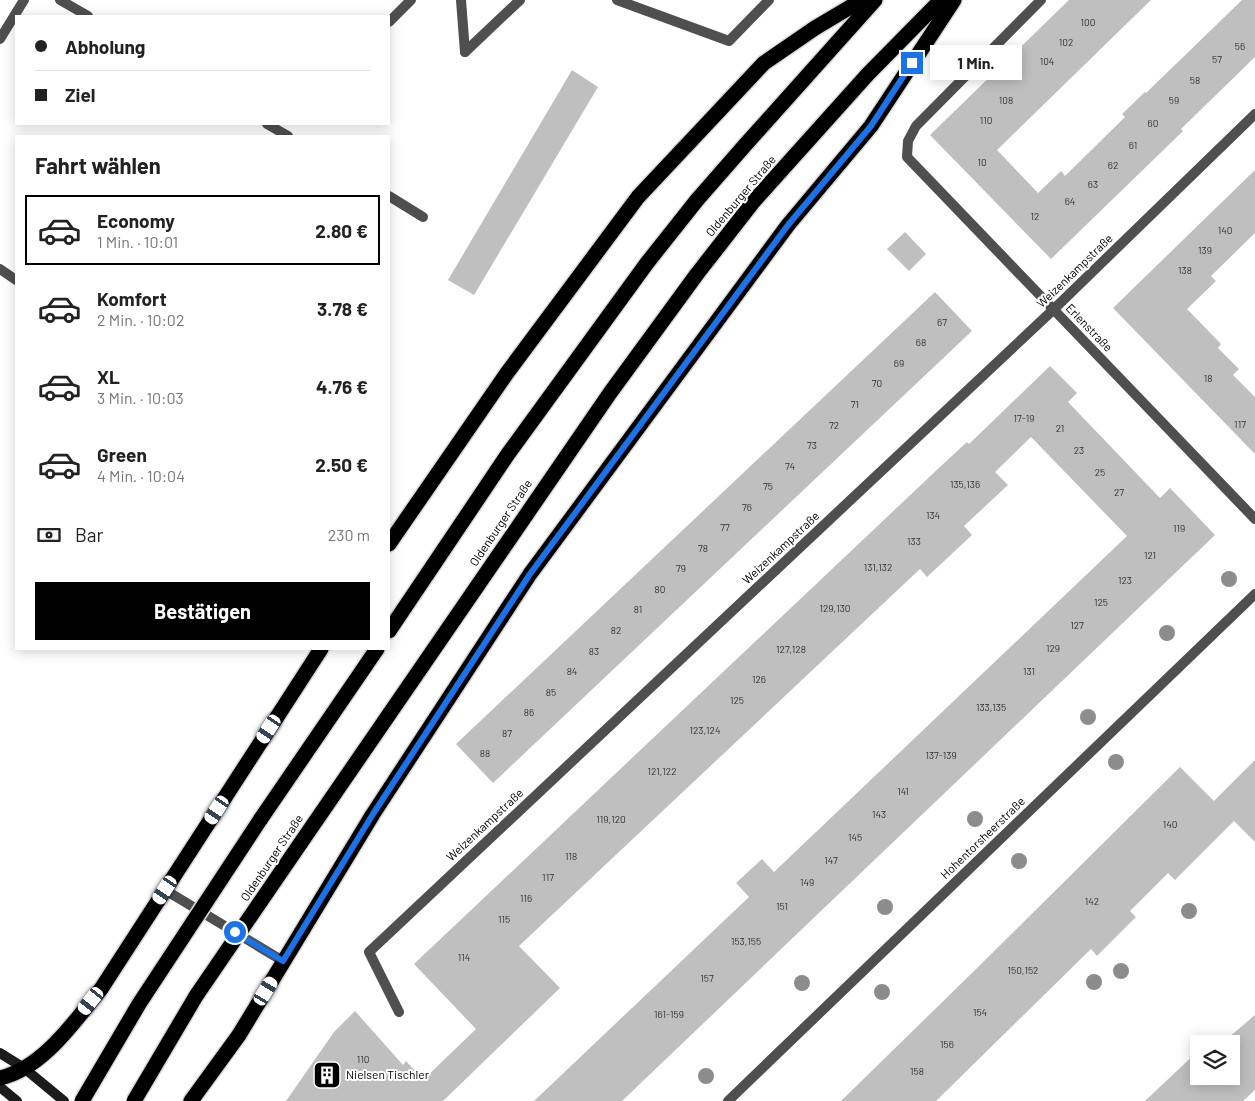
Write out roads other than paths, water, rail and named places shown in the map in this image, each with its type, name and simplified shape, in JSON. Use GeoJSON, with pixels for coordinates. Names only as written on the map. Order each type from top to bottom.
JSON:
{"type":"FeatureCollection","features":[{"type":"Feature","properties":{"kind":"highway"},"geometry":{"type":"LineString","coordinates":[[390,543],[507,373],[638,197],[764,63],[814,28],[862,0]]}},
{"type":"Feature","properties":{"kind":"highway"},"geometry":{"type":"LineString","coordinates":[[390,630],[508,454],[647,263],[697,200],[875,0]]}},
{"type":"Feature","properties":{"kind":"highway","name":"Oldenburger Straße"},"geometry":{"type":"LineString","coordinates":[[134,1101],[196,996],[610,392],[697,274],[754,201],[868,74],[941,0]]}},
{"type":"Feature","properties":{"kind":"highway"},"geometry":{"type":"LineString","coordinates":[[191,1101],[239,1035],[373,814],[530,574],[788,225],[871,126],[954,0]]}},
{"type":"Feature","properties":{"kind":"highway"},"geometry":{"type":"LineString","coordinates":[[0,1078],[24,1068],[47,1052],[101,989],[320,650]]}},
{"type":"Feature","properties":{"kind":"highway"},"geometry":{"type":"LineString","coordinates":[[82,1101],[139,1004],[260,820],[376,650]]}},
{"type":"Feature","properties":{"kind":"street"},"geometry":{"type":"LineString","coordinates":[[0,39],[24,0]]}},
{"type":"Feature","properties":{"kind":"street"},"geometry":{"type":"LineString","coordinates":[[60,0],[86,15]]}},
{"type":"Feature","properties":{"kind":"street"},"geometry":{"type":"LineString","coordinates":[[390,21],[412,0]]}},
{"type":"Feature","properties":{"kind":"street"},"geometry":{"type":"LineString","coordinates":[[461,0],[465,52],[520,0]]}},
{"type":"Feature","properties":{"kind":"street"},"geometry":{"type":"LineString","coordinates":[[617,0],[729,41],[769,0]]}},
{"type":"Feature","properties":{"kind":"street","name":"Erlenstraße"},"geometry":{"type":"LineString","coordinates":[[1041,0],[916,126],[908,141],[907,157],[1255,519]]}},
{"type":"Feature","properties":{"kind":"street","name":"Weizenkampstraße"},"geometry":{"type":"LineString","coordinates":[[399,1012],[369,952],[1054,309],[1255,114]]}},
{"type":"Feature","properties":{"kind":"street"},"geometry":{"type":"LineString","coordinates":[[275,126],[287,135]]}},
{"type":"Feature","properties":{"kind":"street"},"geometry":{"type":"LineString","coordinates":[[390,197],[423,217]]}},
{"type":"Feature","properties":{"kind":"street"},"geometry":{"type":"LineString","coordinates":[[0,269],[15,279]]}},
{"type":"Feature","properties":{"kind":"street","name":"Hohentorsheerstraße"},"geometry":{"type":"LineString","coordinates":[[728,1101],[1255,594]]}},
{"type":"Feature","properties":{"kind":"street"},"geometry":{"type":"LineString","coordinates":[[165,890],[283,961]]}},
{"type":"Feature","properties":{"kind":"street"},"geometry":{"type":"LineString","coordinates":[[0,1052],[24,1068],[64,1101]]}},
{"type":"Feature","properties":{"kind":"street"},"geometry":{"type":"LineString","coordinates":[[0,1087],[17,1101]]}},
{"type":"Feature","properties":{"kind":"place","name":"Nielsen Tischler"},"geometry":{"type":"Point","coordinates":[327,1075]}}]}
